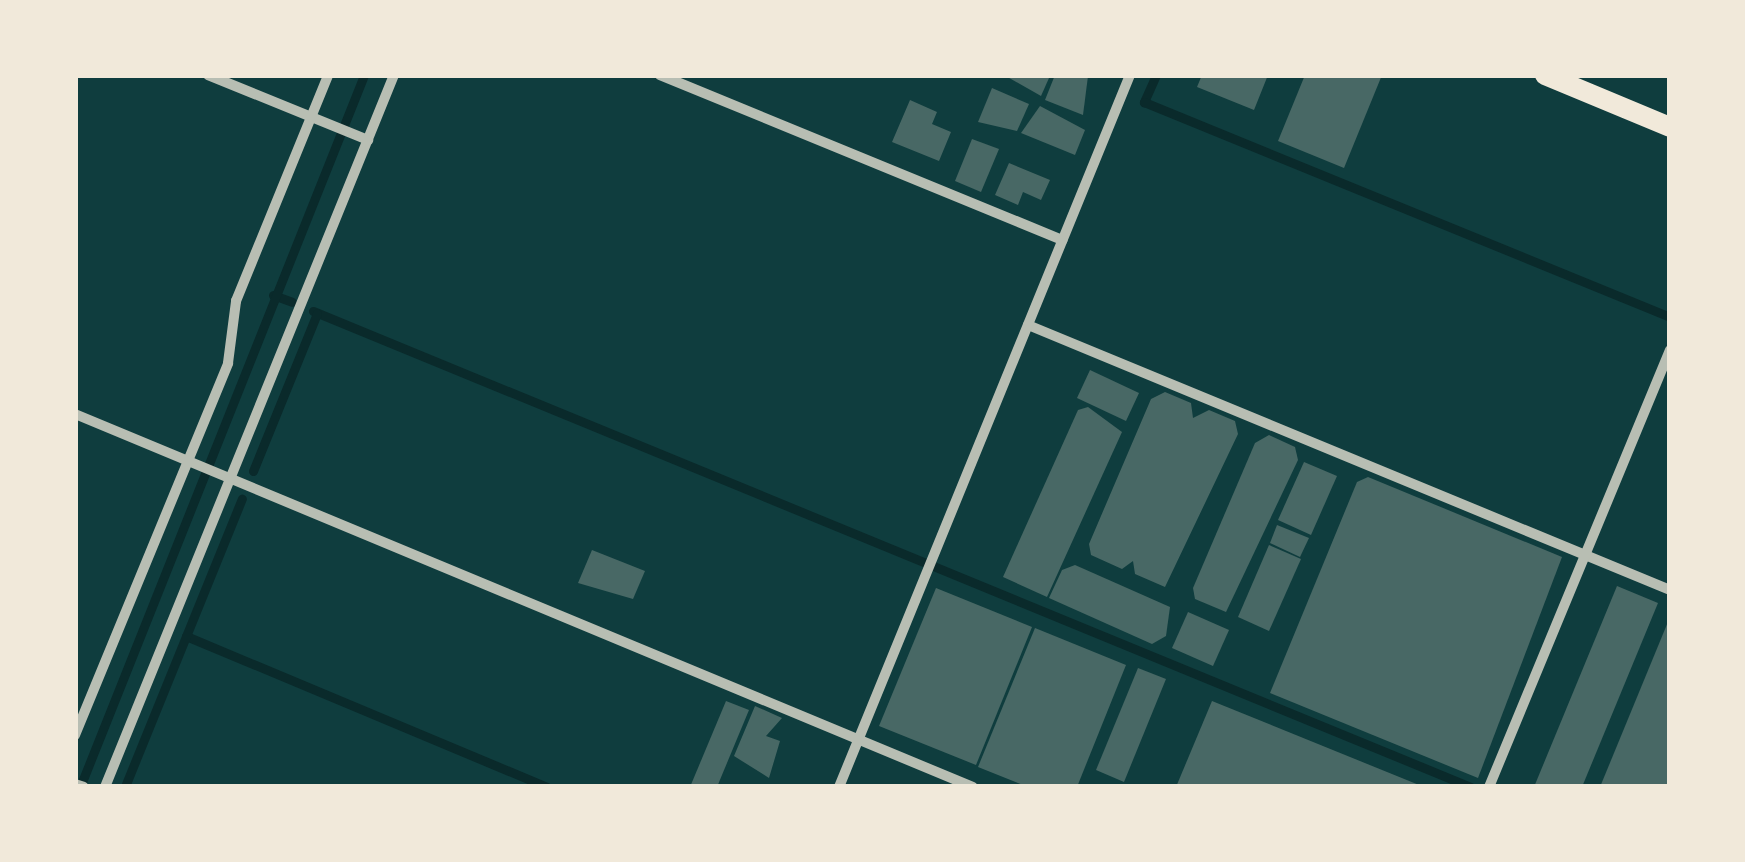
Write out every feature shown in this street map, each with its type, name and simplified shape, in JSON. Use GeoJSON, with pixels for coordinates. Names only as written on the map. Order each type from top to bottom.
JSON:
{"type":"FeatureCollection","features":[{"type":"Feature","properties":{"kind":"main road"},"geometry":{"type":"LineString","coordinates":[[1545,75],[1670,127]]}},
{"type":"Feature","properties":{"kind":"street"},"geometry":{"type":"LineString","coordinates":[[208,75],[368,140]]}},
{"type":"Feature","properties":{"kind":"street"},"geometry":{"type":"LineString","coordinates":[[75,735],[191,462],[228,364],[236,302],[315,119],[328,75]]}},
{"type":"Feature","properties":{"kind":"street"},"geometry":{"type":"LineString","coordinates":[[106,787],[228,477],[394,75]]}},
{"type":"Feature","properties":{"kind":"street"},"geometry":{"type":"LineString","coordinates":[[660,75],[1063,240]]}},
{"type":"Feature","properties":{"kind":"street"},"geometry":{"type":"LineString","coordinates":[[839,787],[1130,75]]}},
{"type":"Feature","properties":{"kind":"street"},"geometry":{"type":"LineString","coordinates":[[1028,325],[1670,590]]}},
{"type":"Feature","properties":{"kind":"street"},"geometry":{"type":"LineString","coordinates":[[1491,782],[1670,350]]}},
{"type":"Feature","properties":{"kind":"street"},"geometry":{"type":"LineString","coordinates":[[75,414],[973,787]]}},
{"type":"Feature","properties":{"kind":"street"},"geometry":{"type":"LineString","coordinates":[[75,784],[84,787]]}},
{"type":"Feature","properties":{"kind":"building"},"geometry":{"type":"Polygon","coordinates":[[[1004,75],[1043,75],[1049,78],[1041,96],[1004,75]]]}},
{"type":"Feature","properties":{"kind":"building"},"geometry":{"type":"Polygon","coordinates":[[[1055,75],[1088,76],[1083,115],[1045,100],[1055,75]]]}},
{"type":"Feature","properties":{"kind":"building"},"geometry":{"type":"Polygon","coordinates":[[[1202,75],[1268,75],[1254,110],[1197,87],[1202,75]]]}},
{"type":"Feature","properties":{"kind":"building"},"geometry":{"type":"Polygon","coordinates":[[[1305,75],[1382,75],[1344,168],[1278,141],[1305,75]]]}},
{"type":"Feature","properties":{"kind":"building"},"geometry":{"type":"Polygon","coordinates":[[[992,88],[1029,104],[1017,131],[978,122],[992,88]]]}},
{"type":"Feature","properties":{"kind":"building"},"geometry":{"type":"Polygon","coordinates":[[[910,100],[937,112],[932,124],[951,132],[939,161],[892,142],[910,100]]]}},
{"type":"Feature","properties":{"kind":"building"},"geometry":{"type":"Polygon","coordinates":[[[1040,106],[1085,130],[1075,155],[1021,133],[1040,106]]]}},
{"type":"Feature","properties":{"kind":"building"},"geometry":{"type":"Polygon","coordinates":[[[972,139],[999,149],[981,192],[955,181],[972,139]]]}},
{"type":"Feature","properties":{"kind":"building"},"geometry":{"type":"Polygon","coordinates":[[[1009,163],[1050,180],[1041,200],[1023,192],[1018,205],[995,195],[1009,163]]]}},
{"type":"Feature","properties":{"kind":"building"},"geometry":{"type":"Polygon","coordinates":[[[1090,370],[1139,393],[1126,421],[1077,398],[1090,370]]]}},
{"type":"Feature","properties":{"kind":"building"},"geometry":{"type":"Polygon","coordinates":[[[1165,392],[1191,403],[1193,418],[1209,410],[1235,421],[1238,434],[1165,587],[1135,574],[1133,561],[1122,569],[1091,555],[1089,544],[1151,399],[1165,392]]]}},
{"type":"Feature","properties":{"kind":"building"},"geometry":{"type":"Polygon","coordinates":[[[1088,407],[1122,432],[1047,597],[1003,577],[1078,410],[1088,407]]]}},
{"type":"Feature","properties":{"kind":"building"},"geometry":{"type":"Polygon","coordinates":[[[1269,435],[1295,447],[1298,460],[1226,612],[1195,599],[1193,588],[1255,443],[1269,435]]]}},
{"type":"Feature","properties":{"kind":"building"},"geometry":{"type":"Polygon","coordinates":[[[1304,462],[1337,476],[1311,535],[1278,520],[1304,462]]]}},
{"type":"Feature","properties":{"kind":"building"},"geometry":{"type":"Polygon","coordinates":[[[1368,477],[1562,557],[1478,778],[1270,693],[1357,482],[1368,477]]]}},
{"type":"Feature","properties":{"kind":"building"},"geometry":{"type":"Polygon","coordinates":[[[1277,525],[1309,538],[1300,557],[1270,543],[1277,525]]]}},
{"type":"Feature","properties":{"kind":"building"},"geometry":{"type":"Polygon","coordinates":[[[1269,545],[1301,559],[1269,631],[1238,617],[1269,545]]]}},
{"type":"Feature","properties":{"kind":"building"},"geometry":{"type":"Polygon","coordinates":[[[592,550],[645,571],[633,599],[578,583],[592,550]]]}},
{"type":"Feature","properties":{"kind":"building"},"geometry":{"type":"Polygon","coordinates":[[[1075,565],[1170,607],[1166,636],[1152,644],[1049,598],[1062,570],[1075,565]]]}},
{"type":"Feature","properties":{"kind":"building"},"geometry":{"type":"Polygon","coordinates":[[[1617,586],[1658,603],[1582,787],[1534,787],[1617,586]]]}},
{"type":"Feature","properties":{"kind":"building"},"geometry":{"type":"Polygon","coordinates":[[[936,588],[1032,627],[976,765],[879,726],[936,588]]]}},
{"type":"Feature","properties":{"kind":"building"},"geometry":{"type":"Polygon","coordinates":[[[1188,612],[1229,630],[1213,666],[1172,648],[1188,612]]]}},
{"type":"Feature","properties":{"kind":"building"},"geometry":{"type":"Polygon","coordinates":[[[1670,617],[1670,787],[1600,787],[1670,617]]]}},
{"type":"Feature","properties":{"kind":"building"},"geometry":{"type":"Polygon","coordinates":[[[1035,628],[1126,665],[1077,787],[1028,787],[978,767],[1035,628]]]}},
{"type":"Feature","properties":{"kind":"building"},"geometry":{"type":"Polygon","coordinates":[[[1138,668],[1166,679],[1124,782],[1096,770],[1138,668]]]}},
{"type":"Feature","properties":{"kind":"building"},"geometry":{"type":"Polygon","coordinates":[[[726,701],[749,710],[717,787],[690,787],[726,701]]]}},
{"type":"Feature","properties":{"kind":"building"},"geometry":{"type":"Polygon","coordinates":[[[1212,701],[1424,787],[1176,787],[1212,701]]]}},
{"type":"Feature","properties":{"kind":"building"},"geometry":{"type":"Polygon","coordinates":[[[755,706],[782,718],[766,736],[780,741],[769,778],[734,756],[755,706]]]}},
{"type":"Feature","properties":{"kind":"waterway"},"geometry":{"type":"LineString","coordinates":[[80,787],[364,75]]}},
{"type":"Feature","properties":{"kind":"waterway"},"geometry":{"type":"LineString","coordinates":[[1156,75],[1144,102],[1670,317]]}},
{"type":"Feature","properties":{"kind":"waterway"},"geometry":{"type":"LineString","coordinates":[[273,295],[292,302]]}},
{"type":"Feature","properties":{"kind":"waterway"},"geometry":{"type":"LineString","coordinates":[[313,311],[1471,787]]}},
{"type":"Feature","properties":{"kind":"waterway"},"geometry":{"type":"LineString","coordinates":[[253,471],[317,313]]}},
{"type":"Feature","properties":{"kind":"waterway"},"geometry":{"type":"LineString","coordinates":[[126,784],[242,499]]}},
{"type":"Feature","properties":{"kind":"waterway"},"geometry":{"type":"LineString","coordinates":[[186,636],[547,787]]}}]}
